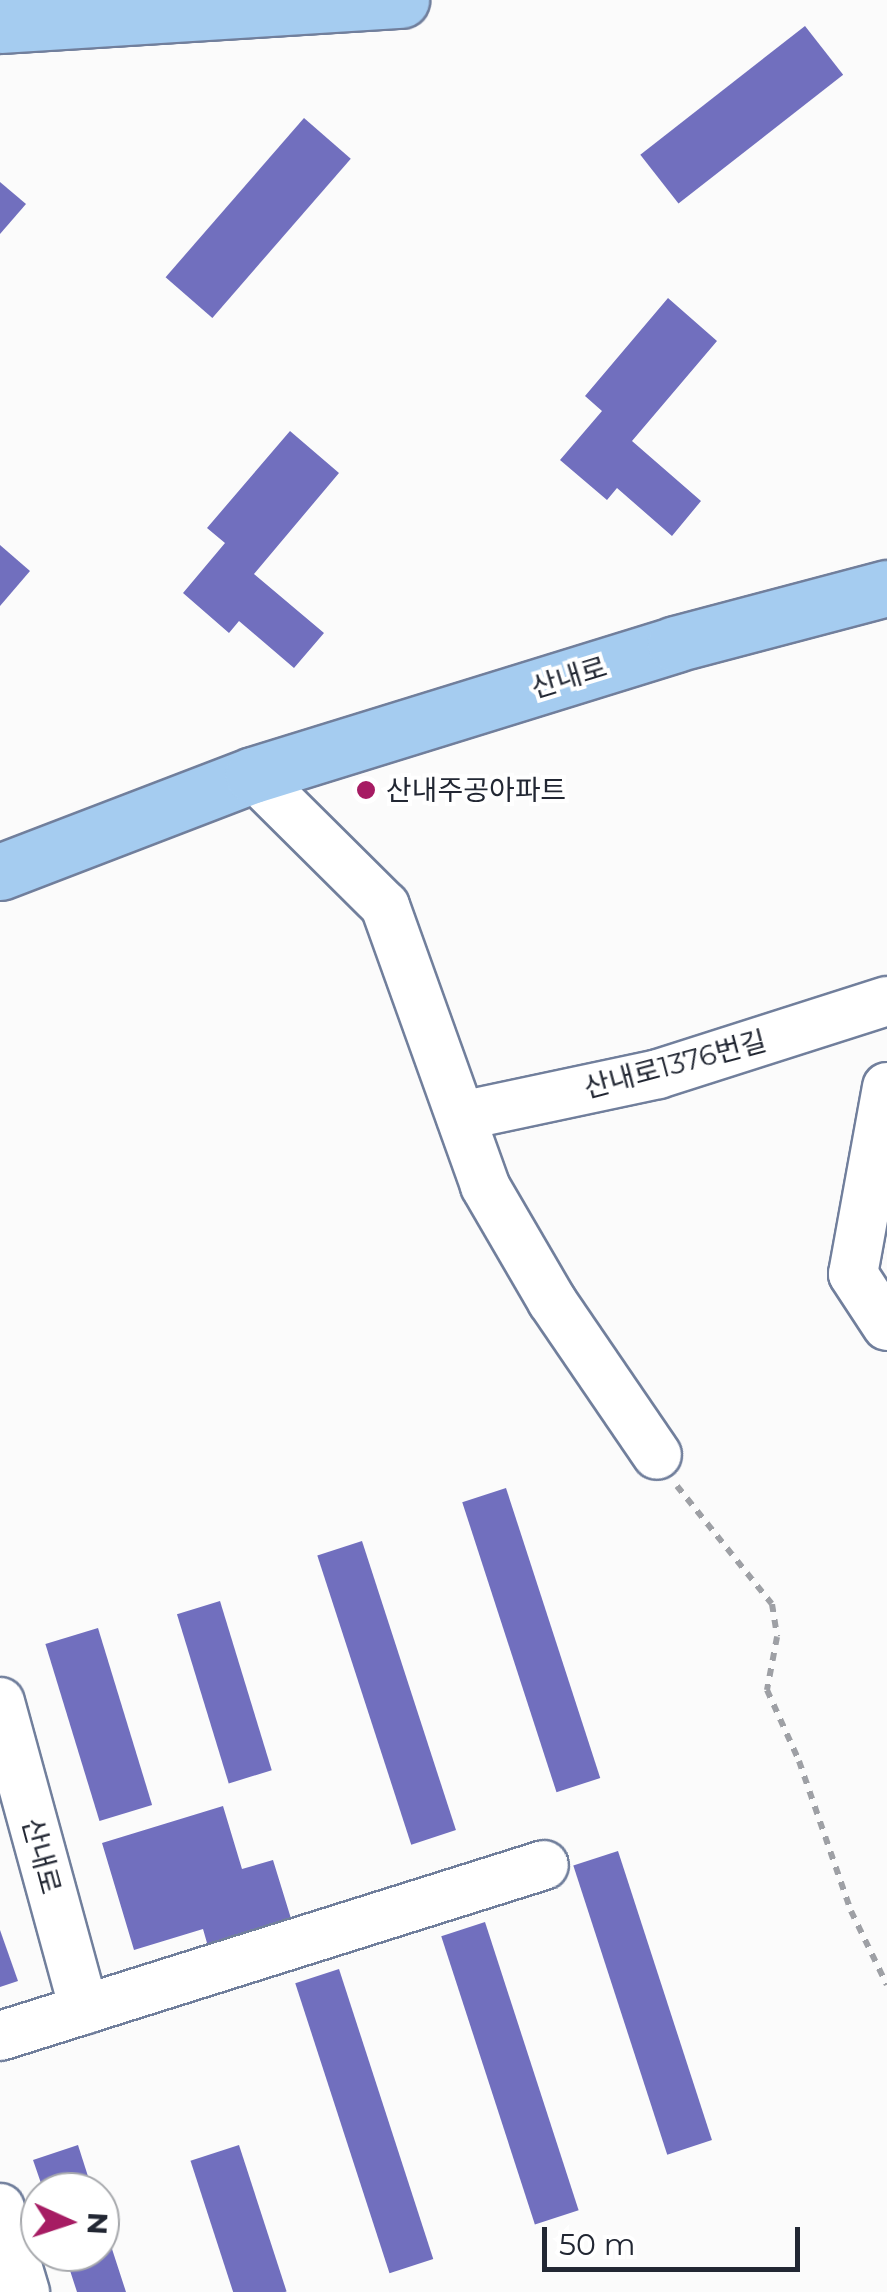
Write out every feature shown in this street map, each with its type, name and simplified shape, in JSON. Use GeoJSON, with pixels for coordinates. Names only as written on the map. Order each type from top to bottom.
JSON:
{"type":"FeatureCollection","features":[{"type":"Feature","properties":{"kind":"main road"},"geometry":{"type":"LineString","coordinates":[[0,25],[401,0]]}},
{"type":"Feature","properties":{"kind":"main road","name":"산내로"},"geometry":{"type":"LineString","coordinates":[[0,872],[253,775],[675,644],[887,588]]}},
{"type":"Feature","properties":{"kind":"street"},"geometry":{"type":"LineString","coordinates":[[253,775],[385,906],[485,1186],[533,1268],[657,1455]]}},
{"type":"Feature","properties":{"kind":"street","name":"산내로1376번길"},"geometry":{"type":"LineString","coordinates":[[461,1116],[658,1074],[887,1001]]}},
{"type":"Feature","properties":{"kind":"street"},"geometry":{"type":"LineString","coordinates":[[887,1087],[853,1274],[887,1326]]}},
{"type":"Feature","properties":{"kind":"street","name":"산내로"},"geometry":{"type":"LineString","coordinates":[[0,1702],[84,2010]]}},
{"type":"Feature","properties":{"kind":"street"},"geometry":{"type":"LineString","coordinates":[[0,2036],[544,1865]]}},
{"type":"Feature","properties":{"kind":"street"},"geometry":{"type":"LineString","coordinates":[[0,2208],[25,2292]]}},
{"type":"Feature","properties":{"kind":"path"},"geometry":{"type":"LineString","coordinates":[[657,1455],[693,1512],[772,1604],[777,1636],[767,1690],[851,1911],[887,1986]]}},
{"type":"Feature","properties":{"kind":"building"},"geometry":{"type":"Polygon","coordinates":[[[805,26],[843,75],[678,204],[640,155],[805,26]]]}},
{"type":"Feature","properties":{"kind":"building"},"geometry":{"type":"Polygon","coordinates":[[[304,118],[351,159],[212,318],[166,277],[304,118]]]}},
{"type":"Feature","properties":{"kind":"building"},"geometry":{"type":"Polygon","coordinates":[[[0,182],[26,204],[0,234],[0,182]]]}},
{"type":"Feature","properties":{"kind":"building"},"geometry":{"type":"Polygon","coordinates":[[[668,298],[717,341],[632,441],[701,501],[672,536],[617,488],[607,500],[560,460],[602,411],[585,396],[668,298]]]}},
{"type":"Feature","properties":{"kind":"building"},"geometry":{"type":"Polygon","coordinates":[[[290,431],[339,473],[254,574],[324,633],[294,668],[239,621],[229,633],[183,593],[225,543],[207,528],[290,431]]]}},
{"type":"Feature","properties":{"kind":"building"},"geometry":{"type":"Polygon","coordinates":[[[0,545],[30,571],[0,606],[0,545]]]}},
{"type":"Feature","properties":{"kind":"building"},"geometry":{"type":"Polygon","coordinates":[[[506,1488],[600,1778],[557,1792],[462,1502],[506,1488]]]}},
{"type":"Feature","properties":{"kind":"building"},"geometry":{"type":"Polygon","coordinates":[[[362,1541],[456,1830],[411,1845],[317,1556],[362,1541]]]}},
{"type":"Feature","properties":{"kind":"building"},"geometry":{"type":"Polygon","coordinates":[[[220,1601],[272,1770],[229,1783],[177,1614],[220,1601]]]}},
{"type":"Feature","properties":{"kind":"building"},"geometry":{"type":"Polygon","coordinates":[[[98,1628],[152,1805],[99,1821],[45,1644],[98,1628]]]}},
{"type":"Feature","properties":{"kind":"building"},"geometry":{"type":"Polygon","coordinates":[[[223,1806],[242,1869],[273,1860],[293,1925],[209,1950],[203,1929],[134,1950],[102,1843],[223,1806]]]}},
{"type":"Feature","properties":{"kind":"building"},"geometry":{"type":"Polygon","coordinates":[[[618,1851],[712,2140],[667,2155],[573,1866],[618,1851]]]}},
{"type":"Feature","properties":{"kind":"building"},"geometry":{"type":"Polygon","coordinates":[[[485,1922],[579,2210],[535,2224],[441,1936],[485,1922]]]}},
{"type":"Feature","properties":{"kind":"building"},"geometry":{"type":"Polygon","coordinates":[[[0,1930],[18,1981],[0,1987],[0,1930]]]}},
{"type":"Feature","properties":{"kind":"building"},"geometry":{"type":"Polygon","coordinates":[[[339,1969],[433,2259],[390,2273],[295,1983],[339,1969]]]}},
{"type":"Feature","properties":{"kind":"building"},"geometry":{"type":"Polygon","coordinates":[[[78,2145],[87,2172],[37,2172],[33,2160],[78,2145]]]}},
{"type":"Feature","properties":{"kind":"building"},"geometry":{"type":"Polygon","coordinates":[[[239,2145],[287,2291],[233,2292],[190,2161],[239,2145]]]}},
{"type":"Feature","properties":{"kind":"building"},"geometry":{"type":"Polygon","coordinates":[[[70,2272],[120,2272],[126,2292],[77,2292],[70,2272]]]}},
{"type":"Feature","properties":{"kind":"place","name":"산내주공아파트"},"geometry":{"type":"Point","coordinates":[366,790]}}]}
